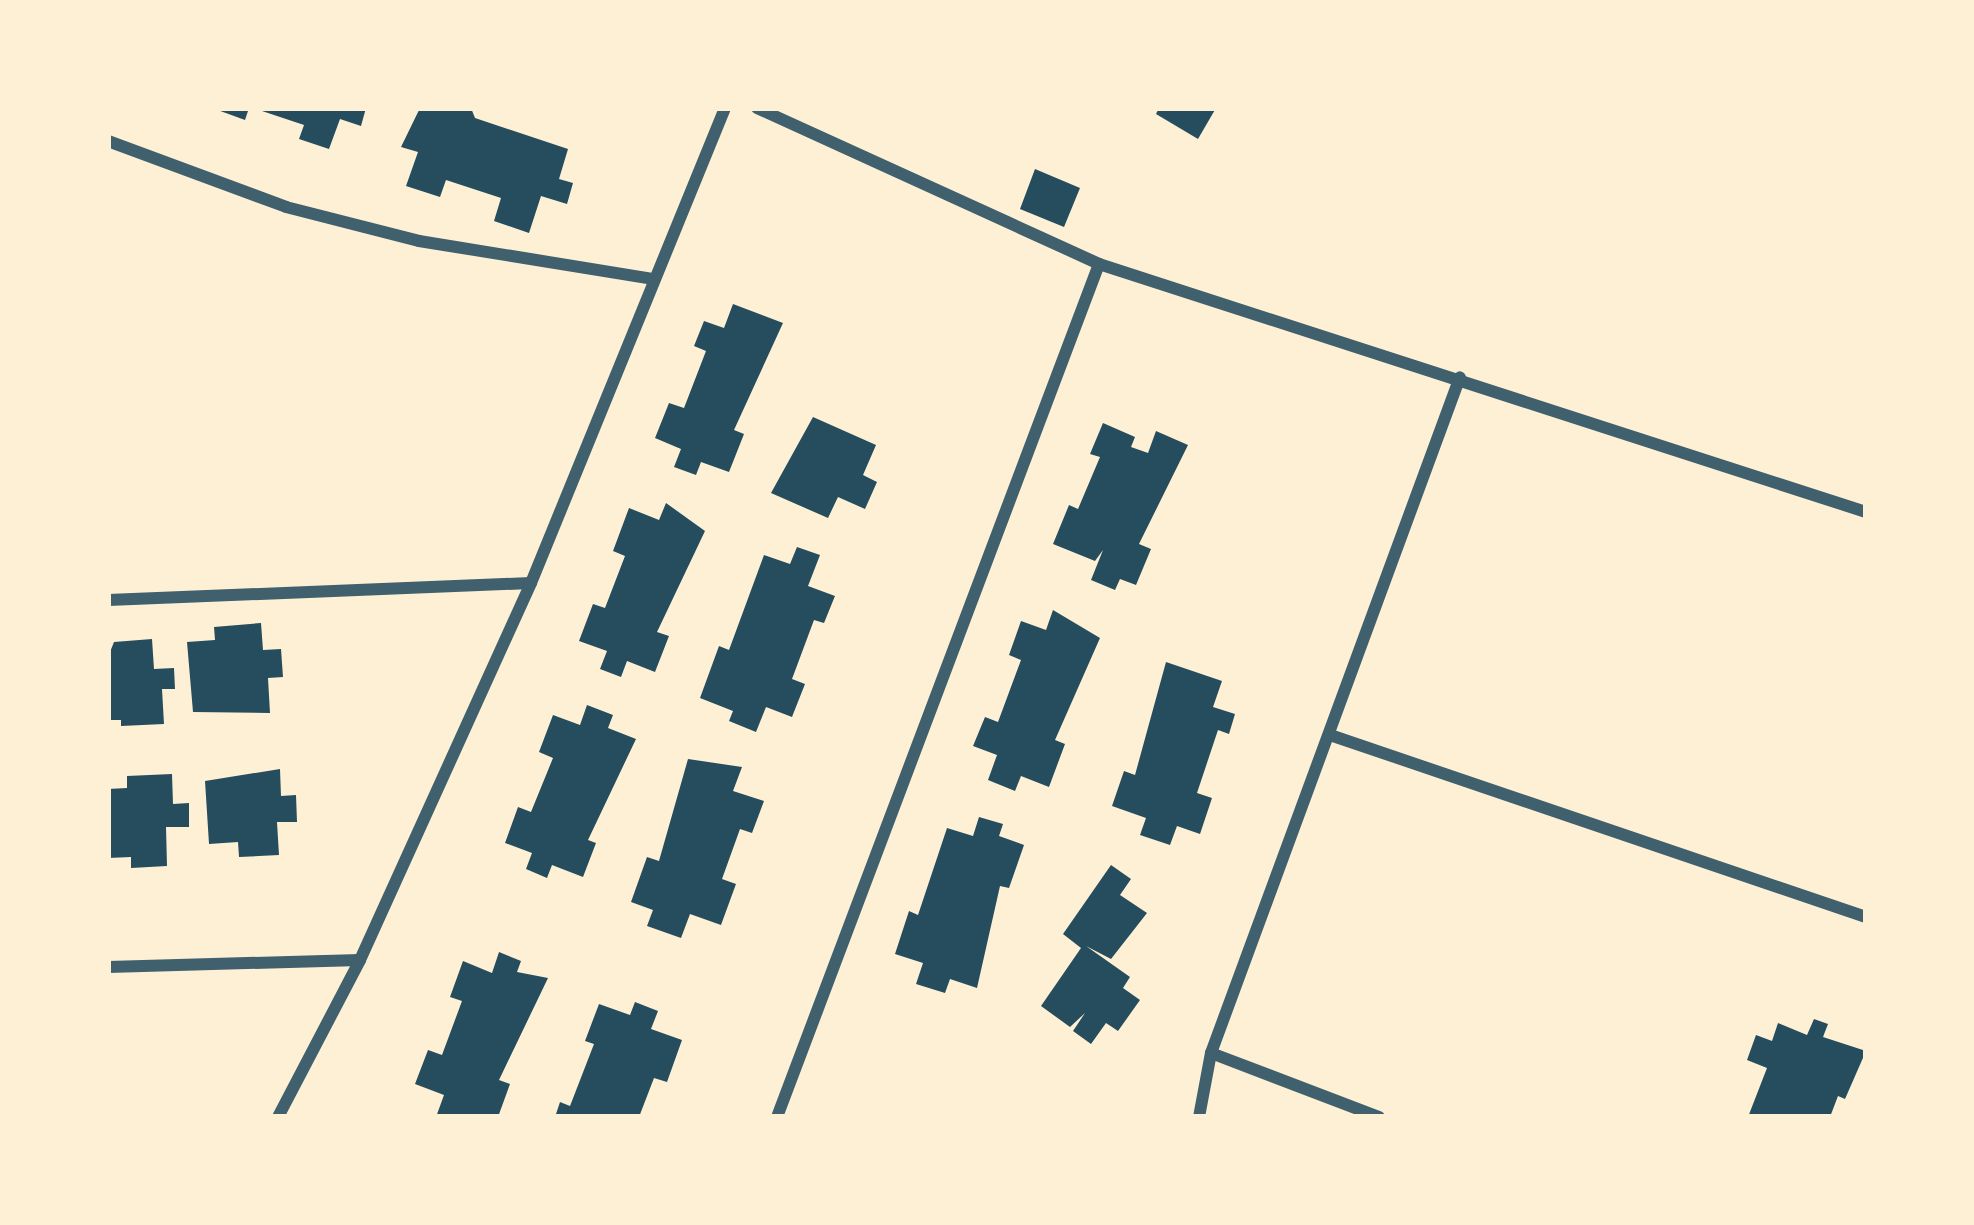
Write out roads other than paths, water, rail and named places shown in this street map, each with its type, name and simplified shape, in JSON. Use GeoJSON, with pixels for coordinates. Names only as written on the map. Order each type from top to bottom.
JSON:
{"type":"FeatureCollection","features":[{"type":"Feature","properties":{"kind":"street"},"geometry":{"type":"LineString","coordinates":[[278,1117],[360,960],[531,583],[725,108]]}},
{"type":"Feature","properties":{"kind":"street"},"geometry":{"type":"LineString","coordinates":[[757,108],[1100,264],[1866,512]]}},
{"type":"Feature","properties":{"kind":"street"},"geometry":{"type":"LineString","coordinates":[[108,141],[286,207],[397,235],[654,279]]}},
{"type":"Feature","properties":{"kind":"street"},"geometry":{"type":"LineString","coordinates":[[777,1117],[1100,264]]}},
{"type":"Feature","properties":{"kind":"street"},"geometry":{"type":"LineString","coordinates":[[1199,1117],[1211,1053],[1460,377]]}},
{"type":"Feature","properties":{"kind":"street"},"geometry":{"type":"LineString","coordinates":[[108,600],[531,583]]}},
{"type":"Feature","properties":{"kind":"street"},"geometry":{"type":"LineString","coordinates":[[1330,735],[1866,917]]}},
{"type":"Feature","properties":{"kind":"street"},"geometry":{"type":"LineString","coordinates":[[108,967],[360,960]]}},
{"type":"Feature","properties":{"kind":"street"},"geometry":{"type":"LineString","coordinates":[[1211,1053],[1379,1117]]}}]}
